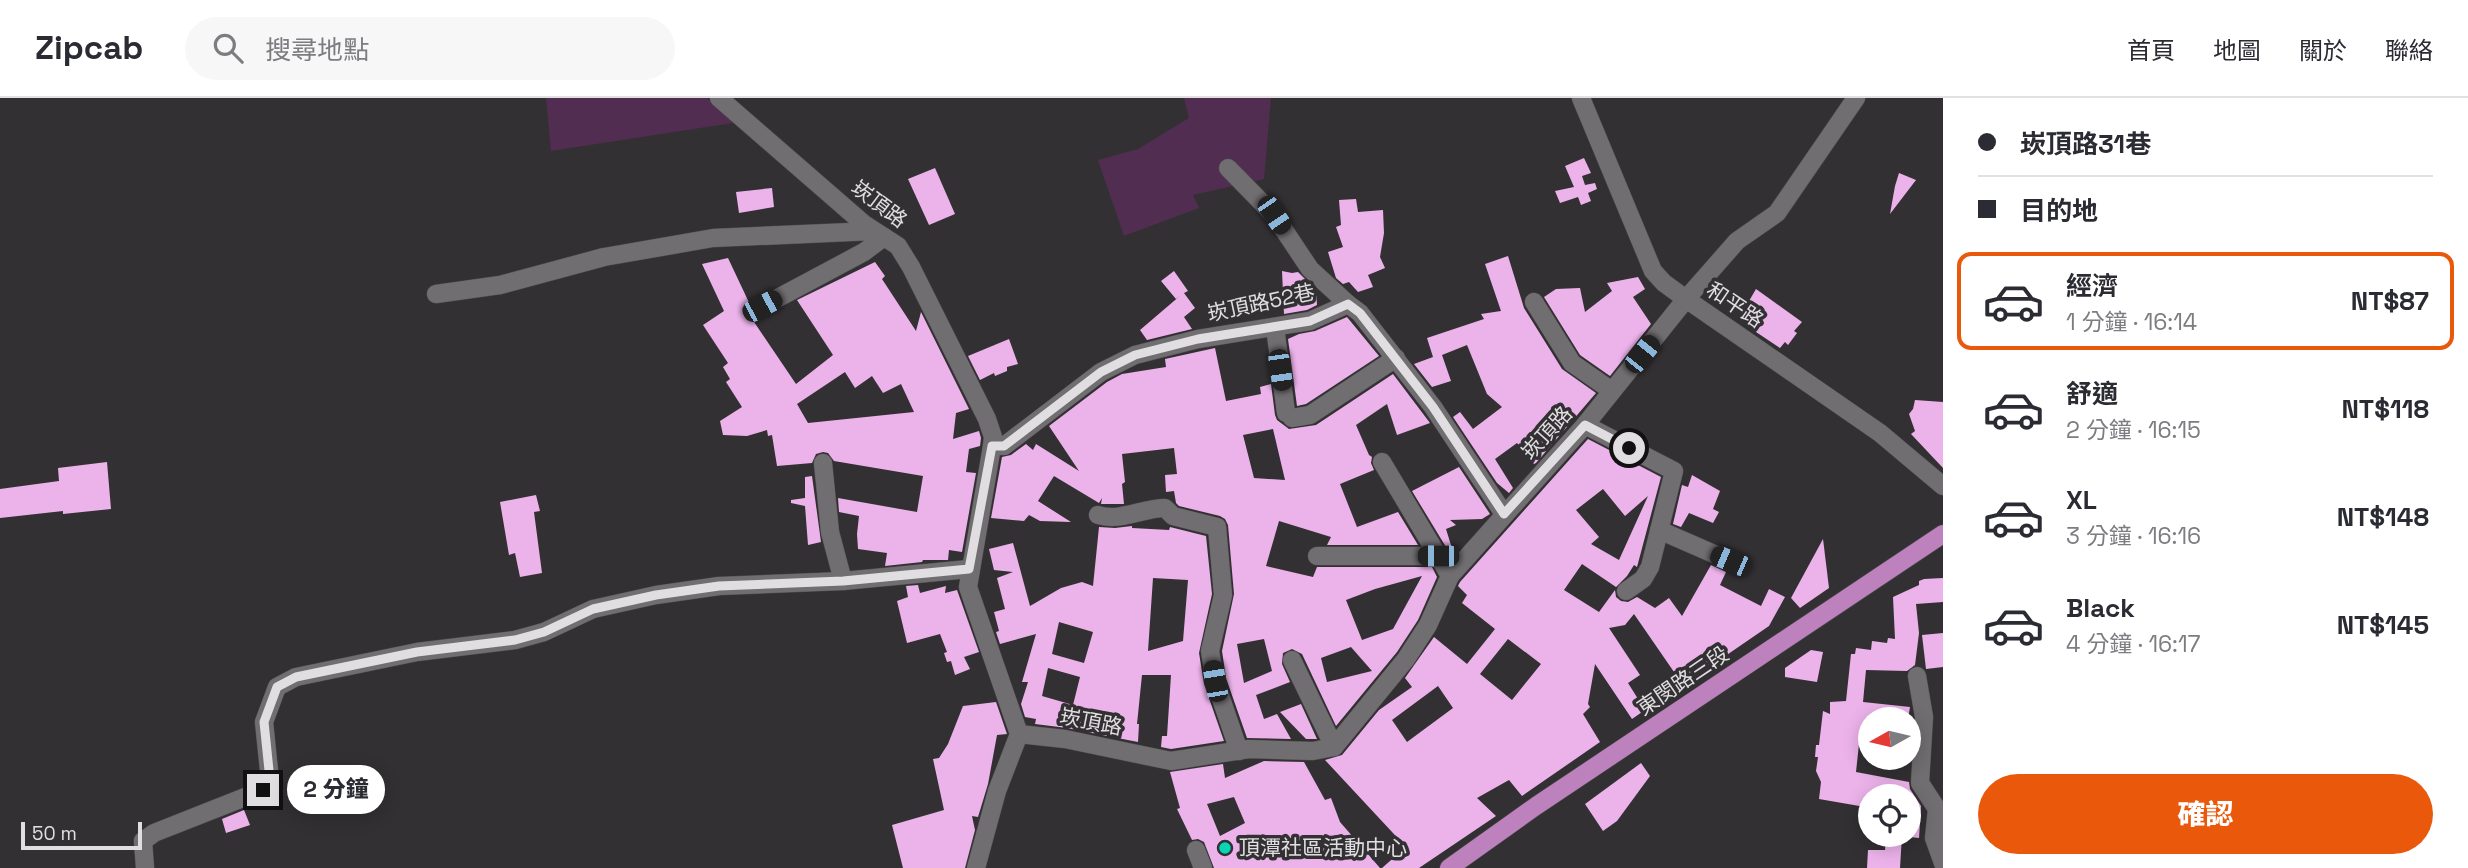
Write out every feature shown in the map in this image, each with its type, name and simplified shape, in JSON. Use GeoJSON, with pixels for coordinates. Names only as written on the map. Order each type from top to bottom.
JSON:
{"type":"FeatureCollection","features":[{"type":"Feature","properties":{"kind":"main road","name":"東閔路三段"},"geometry":{"type":"LineString","coordinates":[[1449,868],[1547,799],[1943,534]]}},
{"type":"Feature","properties":{"kind":"street","name":"崁頂路"},"geometry":{"type":"LineString","coordinates":[[719,98],[779,152],[879,234],[898,246],[987,419],[993,437],[992,446],[968,587],[1019,734],[1065,739],[1171,761],[1239,751],[1313,751],[1334,747],[1406,660],[1428,625],[1450,576],[1585,425],[1686,299],[1737,241],[1777,213],[1856,98]]}},
{"type":"Feature","properties":{"kind":"street","name":"和平路"},"geometry":{"type":"LineString","coordinates":[[1581,98],[1653,271],[1686,299],[1880,433],[1943,486]]}},
{"type":"Feature","properties":{"kind":"street"},"geometry":{"type":"LineString","coordinates":[[1228,168],[1274,215],[1310,269],[1348,304]]}},
{"type":"Feature","properties":{"kind":"street"},"geometry":{"type":"LineString","coordinates":[[436,294],[500,285],[604,257],[713,238],[879,234]]}},
{"type":"Feature","properties":{"kind":"street"},"geometry":{"type":"LineString","coordinates":[[762,306],[863,252],[879,234]]}},
{"type":"Feature","properties":{"kind":"street"},"geometry":{"type":"LineString","coordinates":[[1534,302],[1572,363],[1612,391]]}},
{"type":"Feature","properties":{"kind":"street","name":"崁頂路52巷"},"geometry":{"type":"LineString","coordinates":[[992,446],[1004,446],[1101,372],[1135,355],[1198,339],[1310,321],[1348,304],[1360,313],[1433,407],[1504,514]]}},
{"type":"Feature","properties":{"kind":"street"},"geometry":{"type":"LineString","coordinates":[[1275,327],[1289,415],[1310,415],[1396,358]]}},
{"type":"Feature","properties":{"kind":"street"},"geometry":{"type":"LineString","coordinates":[[1585,425],[1674,471],[1650,567],[1643,579],[1626,590]]}},
{"type":"Feature","properties":{"kind":"street"},"geometry":{"type":"LineString","coordinates":[[1382,462],[1450,576]]}},
{"type":"Feature","properties":{"kind":"street"},"geometry":{"type":"LineString","coordinates":[[823,463],[830,532],[843,581]]}},
{"type":"Feature","properties":{"kind":"street"},"geometry":{"type":"LineString","coordinates":[[1098,515],[1110,518],[1150,508],[1165,508],[1173,516],[1217,527],[1223,595],[1210,651],[1215,681],[1239,751]]}},
{"type":"Feature","properties":{"kind":"street"},"geometry":{"type":"LineString","coordinates":[[1659,530],[1730,561]]}},
{"type":"Feature","properties":{"kind":"street"},"geometry":{"type":"LineString","coordinates":[[1317,556],[1438,556]]}},
{"type":"Feature","properties":{"kind":"street"},"geometry":{"type":"LineString","coordinates":[[145,868],[143,841],[154,833],[263,790],[270,780],[264,722],[277,687],[296,677],[417,652],[515,640],[544,632],[593,609],[656,595],[719,586],[843,581],[969,569]]}},
{"type":"Feature","properties":{"kind":"street"},"geometry":{"type":"LineString","coordinates":[[1292,660],[1334,747]]}},
{"type":"Feature","properties":{"kind":"street"},"geometry":{"type":"LineString","coordinates":[[1917,676],[1924,716],[1920,783],[1937,809],[1934,838],[1943,863]]}},
{"type":"Feature","properties":{"kind":"street"},"geometry":{"type":"LineString","coordinates":[[976,868],[997,791],[1019,734]]}},
{"type":"Feature","properties":{"kind":"street"},"geometry":{"type":"LineString","coordinates":[[1196,850],[1203,868]]}},
{"type":"Feature","properties":{"kind":"shaded area"},"geometry":{"type":"Polygon","coordinates":[[[546,98],[707,98],[733,123],[551,151],[546,98]]]}},
{"type":"Feature","properties":{"kind":"shaded area"},"geometry":{"type":"Polygon","coordinates":[[[1184,98],[1271,98],[1264,179],[1193,195],[1199,208],[1124,236],[1098,160],[1138,149],[1189,118],[1184,98]]]}},
{"type":"Feature","properties":{"kind":"building"},"geometry":{"type":"Polygon","coordinates":[[[1584,158],[1591,173],[1582,176],[1585,185],[1595,183],[1597,189],[1588,193],[1591,201],[1581,205],[1578,197],[1560,203],[1555,191],[1574,187],[1565,166],[1584,158]]]}},
{"type":"Feature","properties":{"kind":"building"},"geometry":{"type":"Polygon","coordinates":[[[935,168],[955,214],[929,225],[908,179],[935,168]]]}},
{"type":"Feature","properties":{"kind":"building"},"geometry":{"type":"Polygon","coordinates":[[[1899,173],[1916,180],[1890,214],[1895,186],[1899,173]]]}},
{"type":"Feature","properties":{"kind":"building"},"geometry":{"type":"Polygon","coordinates":[[[772,188],[774,207],[739,213],[736,192],[772,188]]]}},
{"type":"Feature","properties":{"kind":"building"},"geometry":{"type":"Polygon","coordinates":[[[1356,199],[1358,212],[1383,210],[1384,233],[1380,257],[1385,268],[1368,275],[1373,287],[1358,292],[1349,282],[1343,284],[1336,278],[1328,252],[1343,247],[1336,227],[1341,225],[1339,200],[1356,199]]]}},
{"type":"Feature","properties":{"kind":"building"},"geometry":{"type":"Polygon","coordinates":[[[1508,256],[1524,308],[1562,369],[1596,393],[1536,463],[1534,464],[1517,443],[1495,459],[1513,488],[1509,493],[1497,483],[1453,417],[1460,412],[1473,429],[1502,407],[1487,394],[1467,345],[1442,355],[1451,381],[1432,387],[1414,364],[1433,357],[1427,338],[1484,319],[1481,314],[1501,311],[1485,264],[1508,256]]]}},
{"type":"Feature","properties":{"kind":"building"},"geometry":{"type":"Polygon","coordinates":[[[728,258],[757,316],[752,319],[796,384],[833,355],[797,300],[875,262],[885,276],[882,279],[916,331],[921,312],[969,409],[956,413],[953,439],[979,431],[981,438],[980,446],[969,449],[966,472],[976,473],[962,552],[949,550],[948,560],[923,560],[885,566],[887,553],[858,549],[859,516],[839,512],[838,498],[917,512],[923,476],[834,461],[828,453],[823,452],[816,454],[812,463],[777,466],[772,435],[768,436],[767,430],[747,436],[723,435],[720,421],[742,407],[726,382],[730,379],[723,367],[728,363],[703,325],[724,311],[702,264],[728,258]],[[845,372],[797,404],[808,423],[914,412],[901,384],[883,393],[872,376],[855,388],[845,372]]]}},
{"type":"Feature","properties":{"kind":"building"},"geometry":{"type":"Polygon","coordinates":[[[1174,271],[1188,291],[1184,293],[1195,308],[1184,317],[1192,329],[1147,340],[1140,330],[1181,295],[1176,299],[1161,281],[1174,271]]]}},
{"type":"Feature","properties":{"kind":"building"},"geometry":{"type":"Polygon","coordinates":[[[1282,271],[1298,272],[1316,290],[1317,305],[1307,310],[1284,314],[1282,271]]]}},
{"type":"Feature","properties":{"kind":"building"},"geometry":{"type":"Polygon","coordinates":[[[1638,277],[1645,289],[1633,297],[1651,324],[1610,376],[1580,355],[1544,297],[1556,289],[1580,288],[1585,312],[1612,291],[1607,283],[1638,277]]]}},
{"type":"Feature","properties":{"kind":"building"},"geometry":{"type":"Polygon","coordinates":[[[1756,289],[1802,322],[1794,331],[1797,333],[1788,345],[1785,342],[1780,348],[1753,330],[1762,310],[1749,301],[1756,289]]]}},
{"type":"Feature","properties":{"kind":"building"},"geometry":{"type":"Polygon","coordinates":[[[1347,317],[1379,356],[1306,404],[1297,406],[1288,339],[1347,317]]]}},
{"type":"Feature","properties":{"kind":"building"},"geometry":{"type":"Polygon","coordinates":[[[1009,339],[1018,364],[1007,367],[1007,371],[995,376],[994,373],[980,380],[968,356],[1009,339]]]}},
{"type":"Feature","properties":{"kind":"building"},"geometry":{"type":"Polygon","coordinates":[[[1215,348],[1226,401],[1261,394],[1260,387],[1271,384],[1277,420],[1289,429],[1316,425],[1393,374],[1430,423],[1397,435],[1387,404],[1356,425],[1372,457],[1374,470],[1340,484],[1357,527],[1398,512],[1418,545],[1327,545],[1331,537],[1279,521],[1266,566],[1313,577],[1317,567],[1432,567],[1437,577],[1418,620],[1397,652],[1336,726],[1302,654],[1292,649],[1283,653],[1282,664],[1290,682],[1256,695],[1264,719],[1277,714],[1291,739],[1247,738],[1226,678],[1222,651],[1234,594],[1228,525],[1220,516],[1179,506],[1174,491],[1166,492],[1165,475],[1177,474],[1174,448],[1122,454],[1124,504],[1101,504],[1102,498],[1099,503],[1054,476],[1038,501],[1071,522],[1040,521],[1029,515],[1024,521],[991,518],[1002,457],[1011,455],[1026,444],[1033,450],[1036,444],[1079,471],[1049,426],[1107,382],[1122,374],[1166,367],[1165,359],[1215,348]],[[1273,429],[1243,435],[1254,478],[1285,480],[1273,429]],[[1422,576],[1346,600],[1362,640],[1393,629],[1422,576]],[[1264,639],[1237,644],[1244,683],[1272,671],[1264,639]],[[1351,647],[1321,658],[1327,682],[1372,671],[1351,647]]]}},
{"type":"Feature","properties":{"kind":"building"},"geometry":{"type":"Polygon","coordinates":[[[1915,400],[1943,402],[1943,468],[1911,434],[1915,431],[1909,414],[1915,400]]]}},
{"type":"Feature","properties":{"kind":"building"},"geometry":{"type":"Polygon","coordinates":[[[1588,439],[1661,477],[1637,567],[1634,565],[1616,587],[1582,564],[1564,590],[1599,612],[1615,590],[1616,597],[1621,601],[1628,602],[1637,597],[1655,608],[1669,598],[1682,616],[1711,565],[1726,572],[1720,585],[1761,606],[1769,589],[1785,597],[1769,626],[1683,685],[1634,614],[1625,625],[1609,628],[1640,675],[1628,683],[1645,710],[1632,719],[1595,664],[1588,704],[1590,707],[1583,714],[1600,742],[1522,796],[1509,780],[1477,798],[1496,816],[1419,868],[1382,868],[1406,847],[1325,760],[1342,755],[1379,710],[1412,687],[1405,678],[1434,637],[1467,664],[1495,629],[1462,603],[1467,595],[1458,586],[1588,439]],[[1603,489],[1576,510],[1599,537],[1591,544],[1619,560],[1648,496],[1625,516],[1603,489]],[[1508,639],[1480,674],[1512,700],[1541,664],[1508,639]],[[1438,686],[1392,720],[1407,742],[1453,708],[1438,686]]]}},
{"type":"Feature","properties":{"kind":"building"},"geometry":{"type":"Polygon","coordinates":[[[107,462],[111,509],[0,518],[0,489],[59,481],[58,468],[107,462]]]}},
{"type":"Feature","properties":{"kind":"building"},"geometry":{"type":"Polygon","coordinates":[[[1459,467],[1490,514],[1482,519],[1450,520],[1456,525],[1446,529],[1454,555],[1452,557],[1412,491],[1459,467]]]}},
{"type":"Feature","properties":{"kind":"building"},"geometry":{"type":"Polygon","coordinates":[[[1692,475],[1720,491],[1713,509],[1719,512],[1713,523],[1689,513],[1681,527],[1673,524],[1682,485],[1688,487],[1692,475]]]}},
{"type":"Feature","properties":{"kind":"building"},"geometry":{"type":"Polygon","coordinates":[[[812,476],[821,542],[808,545],[805,506],[791,503],[791,500],[805,498],[805,477],[812,476]]]}},
{"type":"Feature","properties":{"kind":"building"},"geometry":{"type":"Polygon","coordinates":[[[536,495],[540,511],[534,512],[542,573],[520,577],[515,553],[509,555],[500,502],[536,495]]]}},
{"type":"Feature","properties":{"kind":"building"},"geometry":{"type":"Polygon","coordinates":[[[1132,526],[1169,530],[1170,527],[1206,536],[1212,594],[1199,653],[1204,684],[1224,741],[1171,749],[1161,747],[1162,736],[1167,736],[1171,675],[1142,675],[1138,742],[1035,724],[1036,719],[1025,717],[1021,704],[1028,682],[1022,682],[1036,634],[1000,644],[994,612],[1005,609],[997,578],[1013,572],[994,570],[989,549],[1013,543],[1030,606],[1061,588],[1082,582],[1093,586],[1099,527],[1132,526]],[[1153,578],[1148,651],[1183,641],[1188,580],[1153,578]],[[1059,622],[1052,654],[1084,663],[1093,632],[1059,622]],[[1048,668],[1042,696],[1073,705],[1080,677],[1048,668]]]}},
{"type":"Feature","properties":{"kind":"building"},"geometry":{"type":"Polygon","coordinates":[[[1823,539],[1829,588],[1800,608],[1791,598],[1823,539]]]}},
{"type":"Feature","properties":{"kind":"building"},"geometry":{"type":"Polygon","coordinates":[[[1943,578],[1943,602],[1916,604],[1919,633],[1915,665],[1907,671],[1866,670],[1863,702],[1910,707],[1858,707],[1856,772],[1909,784],[1858,784],[1858,806],[1819,799],[1821,782],[1816,771],[1818,757],[1815,757],[1823,711],[1830,714],[1830,702],[1846,701],[1851,654],[1855,654],[1856,648],[1871,650],[1872,641],[1887,643],[1888,638],[1895,639],[1893,597],[1919,585],[1919,581],[1943,578]]]}},
{"type":"Feature","properties":{"kind":"building"},"geometry":{"type":"Polygon","coordinates":[[[918,585],[920,593],[946,586],[945,593],[957,590],[979,652],[964,657],[970,669],[955,675],[951,661],[947,662],[944,653],[947,652],[940,634],[907,643],[897,601],[908,597],[906,586],[918,585]]]}},
{"type":"Feature","properties":{"kind":"building"},"geometry":{"type":"Polygon","coordinates":[[[1943,633],[1943,667],[1926,669],[1922,635],[1943,633]]]}},
{"type":"Feature","properties":{"kind":"building"},"geometry":{"type":"Polygon","coordinates":[[[1811,650],[1823,652],[1817,682],[1785,677],[1785,668],[1811,650]]]}},
{"type":"Feature","properties":{"kind":"building"},"geometry":{"type":"Polygon","coordinates":[[[996,702],[1007,734],[997,735],[988,784],[978,817],[972,816],[975,830],[965,868],[903,868],[892,825],[944,810],[933,759],[939,758],[948,744],[963,706],[996,702]]]}},
{"type":"Feature","properties":{"kind":"building"},"geometry":{"type":"Polygon","coordinates":[[[1301,704],[1317,739],[1306,739],[1280,712],[1301,704]]]}},
{"type":"Feature","properties":{"kind":"building"},"geometry":{"type":"Polygon","coordinates":[[[1264,761],[1304,762],[1325,800],[1331,798],[1340,822],[1380,868],[1214,868],[1204,842],[1192,840],[1177,809],[1180,808],[1170,772],[1223,764],[1225,778],[1264,761]],[[1234,797],[1207,804],[1220,836],[1245,823],[1234,797]]]}},
{"type":"Feature","properties":{"kind":"building"},"geometry":{"type":"Polygon","coordinates":[[[1641,763],[1650,776],[1617,821],[1603,831],[1585,804],[1641,763]]]}},
{"type":"Feature","properties":{"kind":"building"},"geometry":{"type":"Polygon","coordinates":[[[244,810],[250,825],[226,833],[222,819],[244,810]]]}},
{"type":"Feature","properties":{"kind":"building"},"geometry":{"type":"Polygon","coordinates":[[[1885,847],[1901,847],[1900,868],[1867,868],[1868,850],[1885,850],[1885,847]]]}},
{"type":"Feature","properties":{"kind":"place","name":"頂潭社區活動中心"},"geometry":{"type":"Point","coordinates":[1225,848]}},
{"type":"Feature","properties":{"kind":"route"},"geometry":{"type":"LineString","coordinates":[[263,790],[270,780],[264,722],[277,687],[296,677],[417,652],[515,640],[544,632],[593,609],[656,595],[719,586],[843,581],[969,569],[992,446],[1004,446],[1101,372],[1135,355],[1198,339],[1310,321],[1348,304],[1360,313],[1433,407],[1504,514],[1585,425],[1629,448]]}}]}
